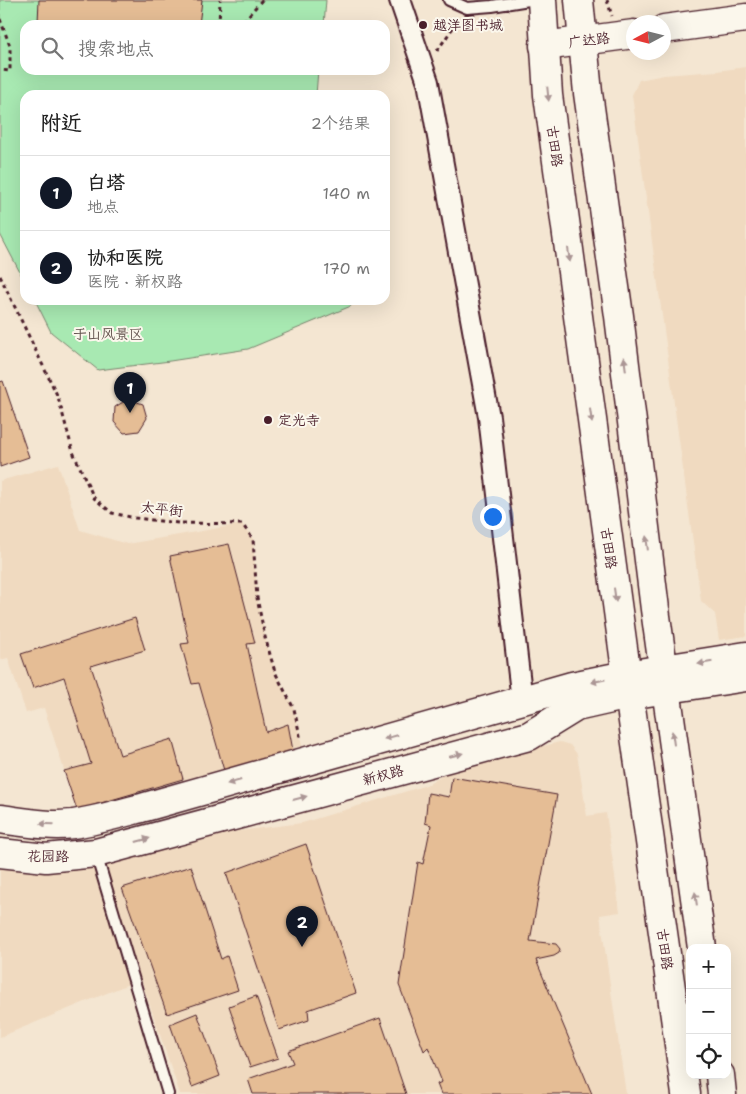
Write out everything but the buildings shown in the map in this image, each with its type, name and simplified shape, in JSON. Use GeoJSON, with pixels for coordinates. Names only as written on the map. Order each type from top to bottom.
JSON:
{"type":"FeatureCollection","features":[{"type":"Feature","properties":{"kind":"main road","name":"古田路"},"geometry":{"type":"LineString","coordinates":[[542,0],[549,105],[686,1094]]}},
{"type":"Feature","properties":{"kind":"main road"},"geometry":{"type":"LineString","coordinates":[[579,0],[588,93],[701,944]]}},
{"type":"Feature","properties":{"kind":"main road"},"geometry":{"type":"LineString","coordinates":[[671,28],[746,18]]}},
{"type":"Feature","properties":{"kind":"main road","name":"广达路"},"geometry":{"type":"LineString","coordinates":[[544,46],[626,35]]}},
{"type":"Feature","properties":{"kind":"main road"},"geometry":{"type":"LineString","coordinates":[[665,680],[746,656]]}},
{"type":"Feature","properties":{"kind":"main road"},"geometry":{"type":"LineString","coordinates":[[665,680],[746,677]]}},
{"type":"Feature","properties":{"kind":"main road","name":"新权路"},"geometry":{"type":"LineString","coordinates":[[0,819],[72,824],[145,807],[572,686],[628,685],[665,680]]}},
{"type":"Feature","properties":{"kind":"main road","name":"新权路"},"geometry":{"type":"LineString","coordinates":[[96,853],[529,736],[576,707],[628,685]]}},
{"type":"Feature","properties":{"kind":"main road","name":"花园路"},"geometry":{"type":"LineString","coordinates":[[0,853],[46,858],[96,853]]}},
{"type":"Feature","properties":{"kind":"main road"},"geometry":{"type":"LineString","coordinates":[[720,1079],[722,1094]]}},
{"type":"Feature","properties":{"kind":"street"},"geometry":{"type":"LineString","coordinates":[[400,0],[428,82],[490,417],[522,700]]}},
{"type":"Feature","properties":{"kind":"lane"},"geometry":{"type":"LineString","coordinates":[[449,0],[467,8],[529,0]]}},
{"type":"Feature","properties":{"kind":"lane"},"geometry":{"type":"LineString","coordinates":[[96,853],[168,1094]]}},
{"type":"Feature","properties":{"kind":"path"},"geometry":{"type":"LineString","coordinates":[[219,20],[220,0]]}},
{"type":"Feature","properties":{"kind":"path"},"geometry":{"type":"LineString","coordinates":[[244,20],[262,0]]}},
{"type":"Feature","properties":{"kind":"path"},"geometry":{"type":"LineString","coordinates":[[431,58],[467,8]]}},
{"type":"Feature","properties":{"kind":"path"},"geometry":{"type":"LineString","coordinates":[[0,19],[10,46],[10,71],[0,70]]}},
{"type":"Feature","properties":{"kind":"path","name":"太平街"},"geometry":{"type":"LineString","coordinates":[[0,276],[58,397],[73,452],[94,498],[112,513],[134,518],[178,523],[242,524],[253,538],[257,598],[265,637],[275,672],[294,709],[302,746]]}},
{"type":"Feature","properties":{"kind":"shaded area"},"geometry":{"type":"Polygon","coordinates":[[[746,67],[746,636],[719,640],[715,614],[701,601],[632,95],[639,80],[664,75],[746,67]]]}},
{"type":"Feature","properties":{"kind":"shaded area"},"geometry":{"type":"Polygon","coordinates":[[[58,464],[80,530],[127,544],[242,524],[253,539],[257,598],[265,637],[275,672],[294,709],[302,746],[77,810],[44,708],[26,713],[8,658],[0,660],[0,481],[58,464]]]}},
{"type":"Feature","properties":{"kind":"shaded area"},"geometry":{"type":"Polygon","coordinates":[[[560,742],[570,745],[577,754],[587,816],[606,813],[620,912],[600,915],[626,1094],[180,1094],[141,979],[0,1037],[0,866],[57,872],[120,862],[214,834],[302,823],[427,785],[457,767],[560,742]]]}},
{"type":"Feature","properties":{"kind":"green space"},"geometry":{"type":"Polygon","coordinates":[[[0,0],[326,0],[324,20],[20,20],[20,75],[318,75],[316,90],[20,90],[20,272],[0,234],[0,0]]]}},
{"type":"Feature","properties":{"kind":"green space","name":"于山风景区"},"geometry":{"type":"Polygon","coordinates":[[[38,305],[351,306],[248,349],[98,370],[51,332],[38,305]]]}},
{"type":"Feature","properties":{"kind":"place","name":"越洋图书城"},"geometry":{"type":"Point","coordinates":[423,25]}},
{"type":"Feature","properties":{"kind":"place","name":"白塔"},"geometry":{"type":"Point","coordinates":[130,413]}},
{"type":"Feature","properties":{"kind":"place","name":"定光寺"},"geometry":{"type":"Point","coordinates":[268,420]}},
{"type":"Feature","properties":{"kind":"place","name":"协和医院"},"geometry":{"type":"Point","coordinates":[302,947]}}]}
